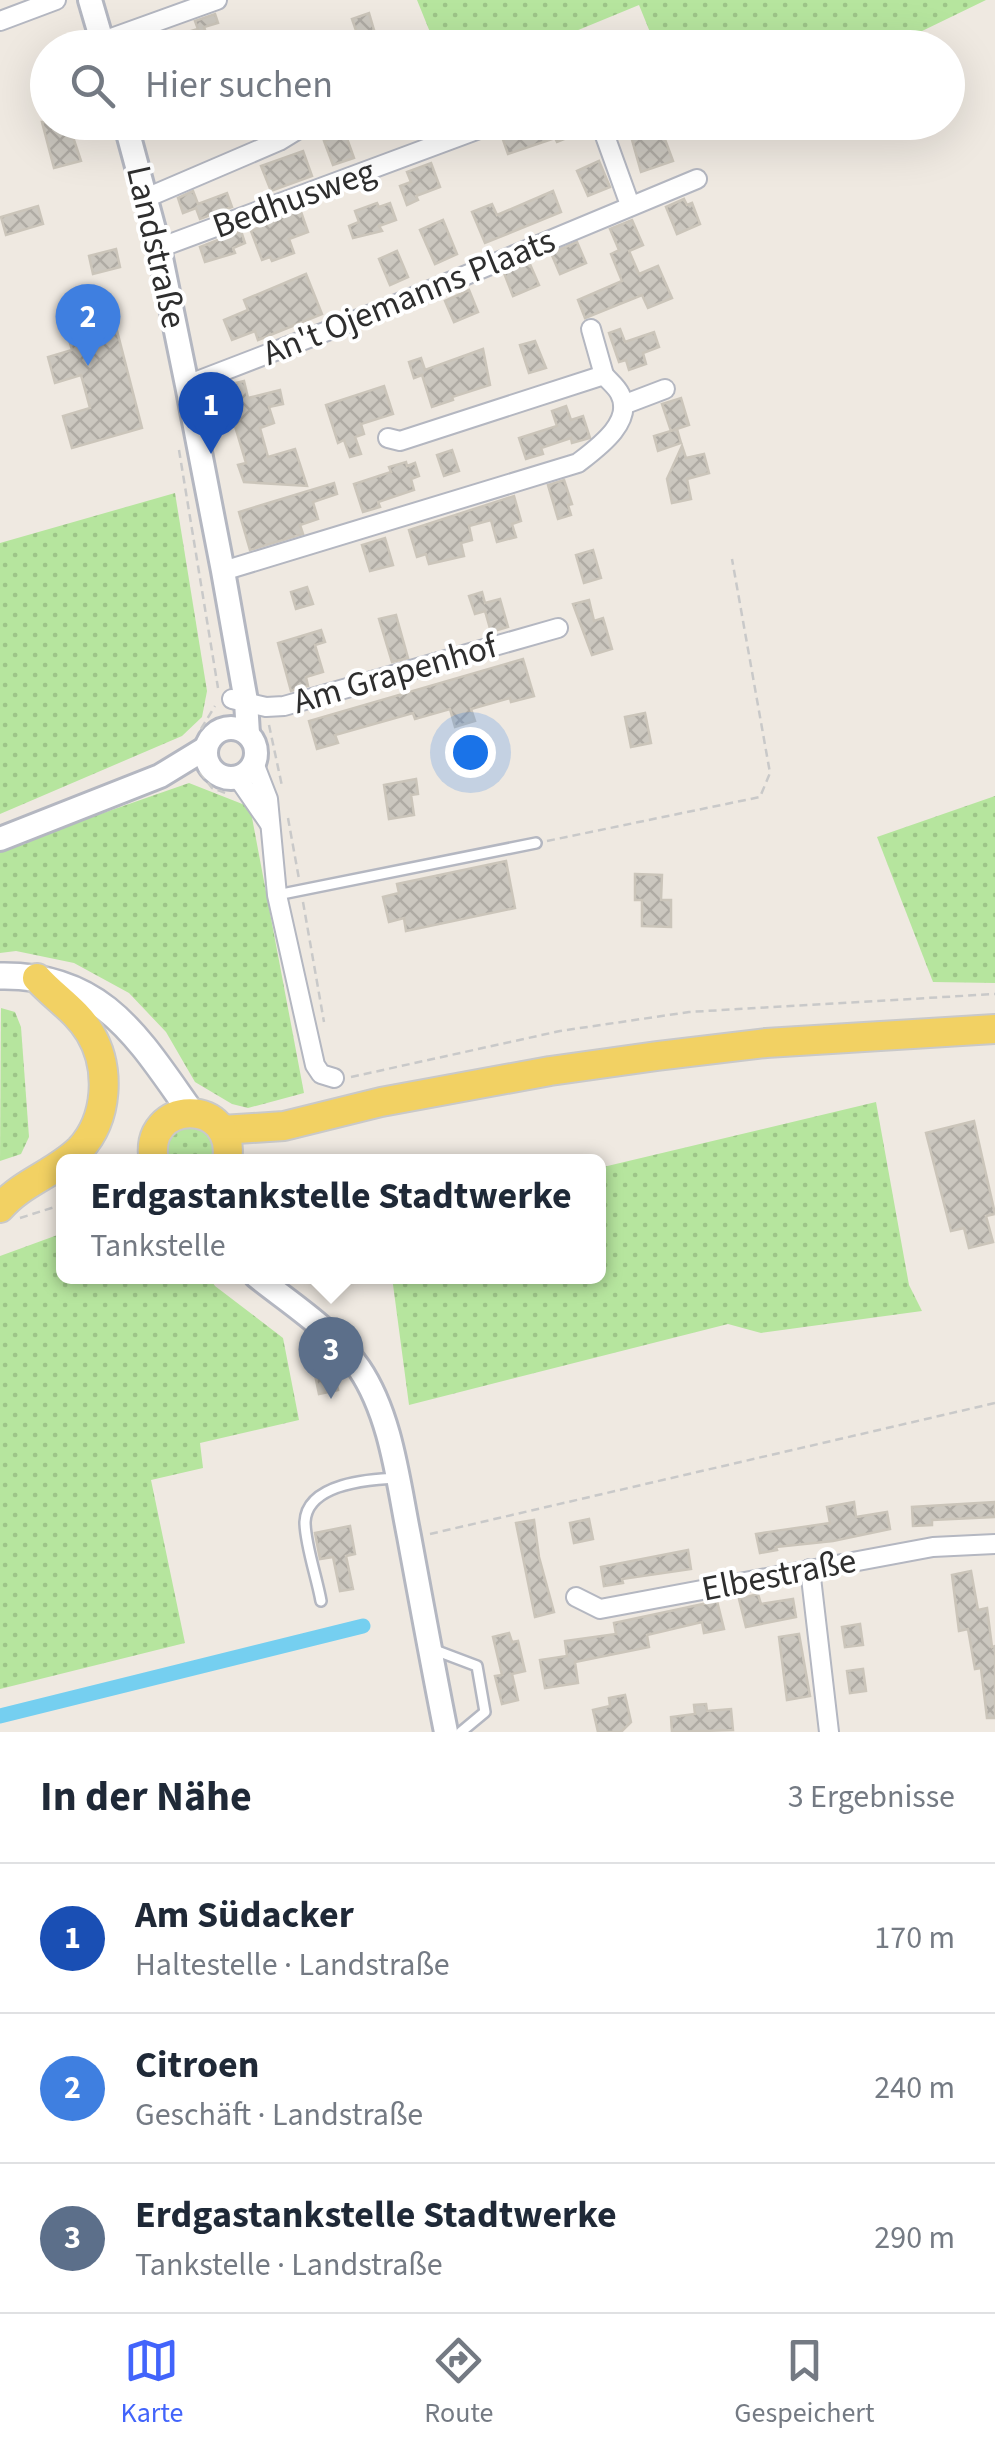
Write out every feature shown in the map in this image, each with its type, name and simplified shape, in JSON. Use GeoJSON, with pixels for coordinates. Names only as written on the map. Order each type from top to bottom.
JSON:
{"type":"FeatureCollection","features":[{"type":"Feature","properties":{"kind":"main road"},"geometry":{"type":"LineString","coordinates":[[0,976],[37,978],[82,993],[109,1009],[127,1024],[154,1062],[180,1116]]}},
{"type":"Feature","properties":{"kind":"main road"},"geometry":{"type":"LineString","coordinates":[[37,978],[73,1011],[91,1034],[104,1082],[102,1109],[93,1131],[73,1154]]}},
{"type":"Feature","properties":{"kind":"main road"},"geometry":{"type":"LineString","coordinates":[[146,1154],[160,1127],[180,1116],[213,1120],[226,1147],[284,1126],[381,1102],[550,1071],[766,1043],[995,1029]]}},
{"type":"Feature","properties":{"kind":"main road"},"geometry":{"type":"LineString","coordinates":[[6,1212],[13,1192],[56,1167]]}},
{"type":"Feature","properties":{"kind":"main road"},"geometry":{"type":"LineString","coordinates":[[6,1212],[56,1191]]}},
{"type":"Feature","properties":{"kind":"street"},"geometry":{"type":"LineString","coordinates":[[0,21],[56,0]]}},
{"type":"Feature","properties":{"kind":"street"},"geometry":{"type":"LineString","coordinates":[[90,0],[99,30]]}},
{"type":"Feature","properties":{"kind":"street"},"geometry":{"type":"LineString","coordinates":[[139,30],[217,0]]}},
{"type":"Feature","properties":{"kind":"street","name":"Landstraße"},"geometry":{"type":"LineString","coordinates":[[130,140],[159,248],[187,385],[223,570],[238,667],[238,700],[248,729]]}},
{"type":"Feature","properties":{"kind":"street"},"geometry":{"type":"LineString","coordinates":[[146,198],[281,140]]}},
{"type":"Feature","properties":{"kind":"street","name":"Bedhusweg"},"geometry":{"type":"LineString","coordinates":[[159,248],[451,140]]}},
{"type":"Feature","properties":{"kind":"street"},"geometry":{"type":"LineString","coordinates":[[607,140],[630,205]]}},
{"type":"Feature","properties":{"kind":"street","name":"An't Ojemanns Plaats"},"geometry":{"type":"LineString","coordinates":[[187,385],[387,308],[697,180]]}},
{"type":"Feature","properties":{"kind":"street"},"geometry":{"type":"LineString","coordinates":[[223,570],[578,463],[601,445],[622,419],[621,394],[604,376],[590,329]]}},
{"type":"Feature","properties":{"kind":"street"},"geometry":{"type":"LineString","coordinates":[[388,438],[400,440],[604,376]]}},
{"type":"Feature","properties":{"kind":"street"},"geometry":{"type":"LineString","coordinates":[[623,406],[664,389]]}},
{"type":"Feature","properties":{"kind":"street","name":"Am Grapenhof"},"geometry":{"type":"LineString","coordinates":[[238,700],[266,707],[284,706],[558,628]]}},
{"type":"Feature","properties":{"kind":"street"},"geometry":{"type":"LineString","coordinates":[[0,839],[160,776],[203,753],[213,735],[248,729],[256,748],[246,770],[222,778],[203,753]]}},
{"type":"Feature","properties":{"kind":"street"},"geometry":{"type":"LineString","coordinates":[[246,770],[268,799],[277,895],[315,1065],[321,1074],[334,1078]]}},
{"type":"Feature","properties":{"kind":"street"},"geometry":{"type":"LineString","coordinates":[[266,1284],[328,1333],[360,1370],[378,1404],[399,1478],[446,1732]]}},
{"type":"Feature","properties":{"kind":"street","name":"Elbestraße"},"geometry":{"type":"LineString","coordinates":[[576,1598],[600,1608],[933,1547],[990,1544]]}},
{"type":"Feature","properties":{"kind":"street"},"geometry":{"type":"LineString","coordinates":[[810,1569],[829,1732]]}},
{"type":"Feature","properties":{"kind":"lane"},"geometry":{"type":"LineString","coordinates":[[277,895],[536,843]]}},
{"type":"Feature","properties":{"kind":"lane"},"geometry":{"type":"LineString","coordinates":[[321,1600],[305,1520],[314,1502],[334,1488],[399,1478]]}},
{"type":"Feature","properties":{"kind":"lane"},"geometry":{"type":"LineString","coordinates":[[430,1648],[477,1666],[484,1712],[461,1732]]}},
{"type":"Feature","properties":{"kind":"path"},"geometry":{"type":"LineString","coordinates":[[178,439],[218,689],[203,753]]}},
{"type":"Feature","properties":{"kind":"path"},"geometry":{"type":"LineString","coordinates":[[536,843],[760,798],[770,773],[732,559]]}},
{"type":"Feature","properties":{"kind":"path"},"geometry":{"type":"LineString","coordinates":[[248,729],[284,799]]}},
{"type":"Feature","properties":{"kind":"path"},"geometry":{"type":"LineString","coordinates":[[288,818],[324,1018],[320,1034],[309,1040]]}},
{"type":"Feature","properties":{"kind":"path"},"geometry":{"type":"LineString","coordinates":[[334,1078],[560,1032],[689,1012],[995,994]]}},
{"type":"Feature","properties":{"kind":"path"},"geometry":{"type":"LineString","coordinates":[[6,1212],[56,1205]]}},
{"type":"Feature","properties":{"kind":"path"},"geometry":{"type":"LineString","coordinates":[[410,1539],[995,1403]]}},
{"type":"Feature","properties":{"kind":"green space"},"geometry":{"type":"Polygon","coordinates":[[[417,0],[986,0],[924,30],[649,30],[639,5],[578,30],[429,30],[417,0]]]}},
{"type":"Feature","properties":{"kind":"green space"},"geometry":{"type":"Polygon","coordinates":[[[175,493],[207,691],[202,717],[182,736],[0,814],[0,543],[175,493]]]}},
{"type":"Feature","properties":{"kind":"green space"},"geometry":{"type":"Polygon","coordinates":[[[189,783],[250,807],[304,1093],[248,1108],[232,1104],[195,1082],[166,1032],[129,993],[74,963],[16,951],[0,953],[0,849],[189,783]]]}},
{"type":"Feature","properties":{"kind":"green space"},"geometry":{"type":"Polygon","coordinates":[[[995,796],[995,983],[933,982],[877,837],[995,796]]]}},
{"type":"Feature","properties":{"kind":"green space"},"geometry":{"type":"Polygon","coordinates":[[[1,1008],[15,1012],[21,1027],[29,1137],[21,1154],[0,1161],[1,1008]]]}},
{"type":"Feature","properties":{"kind":"green space"},"geometry":{"type":"Polygon","coordinates":[[[876,1102],[909,1285],[922,1311],[761,1333],[728,1324],[409,1405],[393,1284],[606,1284],[606,1166],[876,1102]]]}},
{"type":"Feature","properties":{"kind":"green space"},"geometry":{"type":"Polygon","coordinates":[[[187,1124],[211,1133],[215,1154],[167,1154],[176,1131],[187,1124]]]}},
{"type":"Feature","properties":{"kind":"green space"},"geometry":{"type":"Polygon","coordinates":[[[56,1236],[56,1284],[214,1284],[283,1338],[299,1420],[200,1443],[203,1468],[151,1480],[185,1643],[0,1689],[0,1256],[56,1236]]]}},
{"type":"Feature","properties":{"kind":"building"},"geometry":{"type":"Polygon","coordinates":[[[369,13],[374,30],[356,30],[352,19],[369,13]]]}},
{"type":"Feature","properties":{"kind":"building"},"geometry":{"type":"Polygon","coordinates":[[[215,14],[218,23],[204,27],[205,30],[194,30],[198,29],[195,21],[215,14]]]}},
{"type":"Feature","properties":{"kind":"building"},"geometry":{"type":"Polygon","coordinates":[[[47,140],[74,140],[81,161],[54,168],[47,140]]]}},
{"type":"Feature","properties":{"kind":"building"},"geometry":{"type":"Polygon","coordinates":[[[348,140],[354,158],[333,165],[324,141],[348,140]]]}},
{"type":"Feature","properties":{"kind":"building"},"geometry":{"type":"Polygon","coordinates":[[[503,140],[549,140],[508,154],[503,140]]]}},
{"type":"Feature","properties":{"kind":"building"},"geometry":{"type":"Polygon","coordinates":[[[632,140],[665,140],[673,161],[641,172],[632,140]]]}},
{"type":"Feature","properties":{"kind":"building"},"geometry":{"type":"Polygon","coordinates":[[[303,151],[312,176],[271,191],[261,166],[303,151]]]}},
{"type":"Feature","properties":{"kind":"building"},"geometry":{"type":"Polygon","coordinates":[[[599,161],[610,187],[588,196],[577,171],[599,161]]]}},
{"type":"Feature","properties":{"kind":"building"},"geometry":{"type":"Polygon","coordinates":[[[431,163],[440,187],[416,196],[418,200],[407,205],[400,186],[411,182],[407,172],[431,163]]]}},
{"type":"Feature","properties":{"kind":"building"},"geometry":{"type":"Polygon","coordinates":[[[193,191],[198,204],[227,193],[232,207],[200,219],[196,208],[183,213],[178,198],[193,191]]]}},
{"type":"Feature","properties":{"kind":"building"},"geometry":{"type":"Polygon","coordinates":[[[553,191],[561,212],[485,243],[472,212],[492,204],[497,215],[553,191]]]}},
{"type":"Feature","properties":{"kind":"building"},"geometry":{"type":"Polygon","coordinates":[[[684,199],[687,205],[692,203],[700,224],[677,234],[666,207],[684,199]]]}},
{"type":"Feature","properties":{"kind":"building"},"geometry":{"type":"Polygon","coordinates":[[[377,203],[379,207],[390,203],[396,220],[379,226],[382,231],[353,238],[349,226],[359,222],[355,211],[377,203]]]}},
{"type":"Feature","properties":{"kind":"building"},"geometry":{"type":"Polygon","coordinates":[[[38,206],[43,224],[6,235],[1,217],[38,206]]]}},
{"type":"Feature","properties":{"kind":"building"},"geometry":{"type":"Polygon","coordinates":[[[300,209],[308,232],[289,239],[294,253],[272,261],[270,257],[262,260],[251,231],[300,209]]]}},
{"type":"Feature","properties":{"kind":"building"},"geometry":{"type":"Polygon","coordinates":[[[443,220],[457,254],[435,264],[420,230],[443,220]]]}},
{"type":"Feature","properties":{"kind":"building"},"geometry":{"type":"Polygon","coordinates":[[[632,220],[643,245],[629,251],[639,274],[658,266],[672,298],[648,308],[642,295],[585,318],[578,300],[622,281],[611,254],[619,250],[610,229],[632,220]]]}},
{"type":"Feature","properties":{"kind":"building"},"geometry":{"type":"Polygon","coordinates":[[[241,231],[245,243],[233,248],[235,253],[205,262],[200,247],[241,231]]]}},
{"type":"Feature","properties":{"kind":"building"},"geometry":{"type":"Polygon","coordinates":[[[577,242],[586,263],[560,274],[551,253],[577,242]]]}},
{"type":"Feature","properties":{"kind":"building"},"geometry":{"type":"Polygon","coordinates":[[[116,249],[120,267],[93,274],[89,256],[116,249]]]}},
{"type":"Feature","properties":{"kind":"building"},"geometry":{"type":"Polygon","coordinates":[[[397,251],[408,277],[390,285],[379,259],[397,251]]]}},
{"type":"Feature","properties":{"kind":"building"},"geometry":{"type":"Polygon","coordinates":[[[529,262],[539,285],[513,296],[504,273],[529,262]]]}},
{"type":"Feature","properties":{"kind":"building"},"geometry":{"type":"Polygon","coordinates":[[[306,274],[322,314],[258,340],[255,331],[232,340],[224,320],[248,310],[244,300],[306,274]]]}},
{"type":"Feature","properties":{"kind":"building"},"geometry":{"type":"Polygon","coordinates":[[[469,290],[478,312],[454,322],[445,301],[469,290]]]}},
{"type":"Feature","properties":{"kind":"building"},"geometry":{"type":"Polygon","coordinates":[[[89,301],[96,330],[115,323],[142,428],[72,448],[63,416],[90,408],[81,375],[55,383],[48,357],[72,350],[60,309],[89,301]]]}},
{"type":"Feature","properties":{"kind":"building"},"geometry":{"type":"Polygon","coordinates":[[[620,329],[625,342],[654,332],[659,347],[643,353],[646,364],[629,370],[626,360],[619,362],[609,333],[620,329]]]}},
{"type":"Feature","properties":{"kind":"building"},"geometry":{"type":"Polygon","coordinates":[[[535,341],[546,368],[529,373],[520,345],[535,341]]]}},
{"type":"Feature","properties":{"kind":"building"},"geometry":{"type":"Polygon","coordinates":[[[483,349],[490,385],[432,407],[422,375],[414,378],[409,362],[421,358],[425,370],[483,349]]]}},
{"type":"Feature","properties":{"kind":"building"},"geometry":{"type":"Polygon","coordinates":[[[244,381],[248,398],[280,390],[283,404],[269,407],[274,423],[260,428],[268,457],[295,449],[307,486],[244,482],[238,465],[246,463],[223,386],[244,381]]]}},
{"type":"Feature","properties":{"kind":"building"},"geometry":{"type":"Polygon","coordinates":[[[384,386],[393,414],[361,424],[364,434],[355,437],[361,454],[350,457],[344,440],[338,443],[326,405],[384,386]]]}},
{"type":"Feature","properties":{"kind":"building"},"geometry":{"type":"Polygon","coordinates":[[[681,398],[689,425],[671,431],[662,404],[681,398]]]}},
{"type":"Feature","properties":{"kind":"building"},"geometry":{"type":"Polygon","coordinates":[[[566,406],[571,420],[583,416],[590,438],[572,443],[571,438],[541,448],[543,454],[526,459],[519,438],[557,426],[552,411],[566,406]]]}},
{"type":"Feature","properties":{"kind":"building"},"geometry":{"type":"Polygon","coordinates":[[[677,429],[681,443],[658,451],[654,436],[677,429]]]}},
{"type":"Feature","properties":{"kind":"building"},"geometry":{"type":"Polygon","coordinates":[[[682,446],[686,458],[704,454],[709,473],[687,479],[691,499],[672,503],[667,479],[682,446]]]}},
{"type":"Feature","properties":{"kind":"building"},"geometry":{"type":"Polygon","coordinates":[[[452,450],[459,471],[444,476],[437,455],[452,450]]]}},
{"type":"Feature","properties":{"kind":"building"},"geometry":{"type":"Polygon","coordinates":[[[406,462],[407,466],[415,463],[419,476],[411,479],[414,490],[378,502],[380,507],[363,512],[354,484],[391,472],[389,467],[406,462]]]}},
{"type":"Feature","properties":{"kind":"building"},"geometry":{"type":"Polygon","coordinates":[[[564,480],[572,504],[568,505],[571,515],[558,519],[548,485],[564,480]]]}},
{"type":"Feature","properties":{"kind":"building"},"geometry":{"type":"Polygon","coordinates":[[[334,483],[337,494],[313,502],[318,519],[300,525],[303,534],[250,550],[239,512],[334,483]]]}},
{"type":"Feature","properties":{"kind":"building"},"geometry":{"type":"Polygon","coordinates":[[[514,496],[521,521],[512,524],[516,537],[497,542],[491,520],[469,526],[472,540],[461,543],[464,556],[429,564],[426,554],[417,557],[409,530],[514,496]]]}},
{"type":"Feature","properties":{"kind":"building"},"geometry":{"type":"Polygon","coordinates":[[[385,538],[393,565],[370,571],[362,545],[385,538]]]}},
{"type":"Feature","properties":{"kind":"building"},"geometry":{"type":"Polygon","coordinates":[[[593,550],[601,578],[584,583],[576,555],[593,550]]]}},
{"type":"Feature","properties":{"kind":"building"},"geometry":{"type":"Polygon","coordinates":[[[307,587],[313,604],[296,609],[291,592],[307,587]]]}},
{"type":"Feature","properties":{"kind":"building"},"geometry":{"type":"Polygon","coordinates":[[[482,592],[485,603],[500,599],[508,627],[491,632],[485,611],[475,614],[469,596],[482,592]]]}},
{"type":"Feature","properties":{"kind":"building"},"geometry":{"type":"Polygon","coordinates":[[[589,600],[594,621],[603,618],[612,649],[592,655],[573,604],[589,600]]]}},
{"type":"Feature","properties":{"kind":"building"},"geometry":{"type":"Polygon","coordinates":[[[396,615],[408,658],[392,662],[379,619],[396,615]]]}},
{"type":"Feature","properties":{"kind":"building"},"geometry":{"type":"Polygon","coordinates":[[[321,630],[325,642],[315,645],[323,672],[306,677],[308,686],[291,691],[278,643],[321,630]]]}},
{"type":"Feature","properties":{"kind":"building"},"geometry":{"type":"Polygon","coordinates":[[[523,659],[534,696],[471,709],[475,721],[455,727],[450,709],[415,719],[413,713],[335,735],[338,743],[317,749],[309,721],[523,659]]]}},
{"type":"Feature","properties":{"kind":"building"},"geometry":{"type":"Polygon","coordinates":[[[645,713],[651,743],[631,747],[625,717],[645,713]]]}},
{"type":"Feature","properties":{"kind":"building"},"geometry":{"type":"Polygon","coordinates":[[[416,779],[418,794],[411,795],[414,815],[389,819],[384,785],[416,779]]]}},
{"type":"Feature","properties":{"kind":"building"},"geometry":{"type":"Polygon","coordinates":[[[506,861],[515,908],[406,931],[404,918],[389,922],[383,897],[399,893],[397,884],[506,861]]]}},
{"type":"Feature","properties":{"kind":"building"},"geometry":{"type":"Polygon","coordinates":[[[635,874],[662,875],[661,900],[671,900],[671,927],[642,926],[642,900],[635,900],[635,874]]]}},
{"type":"Feature","properties":{"kind":"building"},"geometry":{"type":"Polygon","coordinates":[[[974,1121],[995,1214],[986,1216],[993,1242],[969,1248],[964,1228],[951,1231],[926,1133],[974,1121]]]}},
{"type":"Feature","properties":{"kind":"building"},"geometry":{"type":"Polygon","coordinates":[[[333,1366],[338,1390],[319,1394],[314,1370],[333,1366]]]}},
{"type":"Feature","properties":{"kind":"building"},"geometry":{"type":"Polygon","coordinates":[[[854,1502],[856,1517],[887,1512],[890,1529],[760,1553],[756,1534],[830,1523],[827,1507],[854,1502]]]}},
{"type":"Feature","properties":{"kind":"building"},"geometry":{"type":"Polygon","coordinates":[[[995,1502],[995,1517],[932,1520],[932,1525],[913,1526],[912,1507],[995,1502]]]}},
{"type":"Feature","properties":{"kind":"building"},"geometry":{"type":"Polygon","coordinates":[[[589,1519],[593,1539],[574,1543],[570,1523],[589,1519]]]}},
{"type":"Feature","properties":{"kind":"building"},"geometry":{"type":"Polygon","coordinates":[[[534,1520],[554,1612],[535,1617],[516,1523],[534,1520]]]}},
{"type":"Feature","properties":{"kind":"building"},"geometry":{"type":"Polygon","coordinates":[[[350,1526],[355,1554],[346,1556],[353,1589],[340,1591],[333,1557],[320,1559],[315,1533],[350,1526]]]}},
{"type":"Feature","properties":{"kind":"building"},"geometry":{"type":"Polygon","coordinates":[[[688,1550],[691,1569],[622,1579],[623,1583],[604,1586],[601,1567],[688,1550]]]}},
{"type":"Feature","properties":{"kind":"building"},"geometry":{"type":"Polygon","coordinates":[[[971,1571],[978,1610],[987,1608],[992,1647],[995,1646],[995,1718],[987,1718],[981,1668],[975,1669],[968,1629],[959,1631],[952,1575],[971,1571]]]}},
{"type":"Feature","properties":{"kind":"building"},"geometry":{"type":"Polygon","coordinates":[[[758,1594],[761,1604],[793,1599],[796,1617],[746,1627],[739,1599],[758,1594]]]}},
{"type":"Feature","properties":{"kind":"building"},"geometry":{"type":"Polygon","coordinates":[[[717,1601],[724,1629],[704,1633],[702,1622],[647,1635],[649,1647],[575,1662],[578,1683],[545,1688],[540,1660],[567,1656],[565,1641],[616,1634],[614,1623],[717,1601]]]}},
{"type":"Feature","properties":{"kind":"building"},"geometry":{"type":"Polygon","coordinates":[[[860,1624],[863,1645],[845,1647],[842,1627],[860,1624]]]}},
{"type":"Feature","properties":{"kind":"building"},"geometry":{"type":"Polygon","coordinates":[[[509,1633],[512,1642],[518,1641],[525,1671],[512,1674],[518,1700],[502,1704],[495,1676],[502,1675],[493,1637],[509,1633]]]}},
{"type":"Feature","properties":{"kind":"building"},"geometry":{"type":"Polygon","coordinates":[[[799,1634],[810,1696],[787,1700],[779,1637],[799,1634]]]}},
{"type":"Feature","properties":{"kind":"building"},"geometry":{"type":"Polygon","coordinates":[[[863,1669],[866,1691],[850,1693],[847,1671],[863,1669]]]}},
{"type":"Feature","properties":{"kind":"building"},"geometry":{"type":"Polygon","coordinates":[[[625,1695],[631,1722],[621,1732],[598,1732],[593,1710],[610,1706],[609,1698],[625,1695]]]}},
{"type":"Feature","properties":{"kind":"building"},"geometry":{"type":"Polygon","coordinates":[[[706,1704],[707,1711],[731,1709],[733,1730],[672,1732],[671,1717],[695,1714],[694,1705],[706,1704]]]}},
{"type":"Feature","properties":{"kind":"waterway"},"geometry":{"type":"LineString","coordinates":[[0,1716],[363,1626]]}},
{"type":"Feature","properties":{"kind":"place","name":"Citroen"},"geometry":{"type":"Point","coordinates":[88,366]}},
{"type":"Feature","properties":{"kind":"place","name":"Am Südacker"},"geometry":{"type":"Point","coordinates":[211,454]}},
{"type":"Feature","properties":{"kind":"place","name":"Erdgastankstelle Stadtwerke"},"geometry":{"type":"Point","coordinates":[331,1399]}}]}
